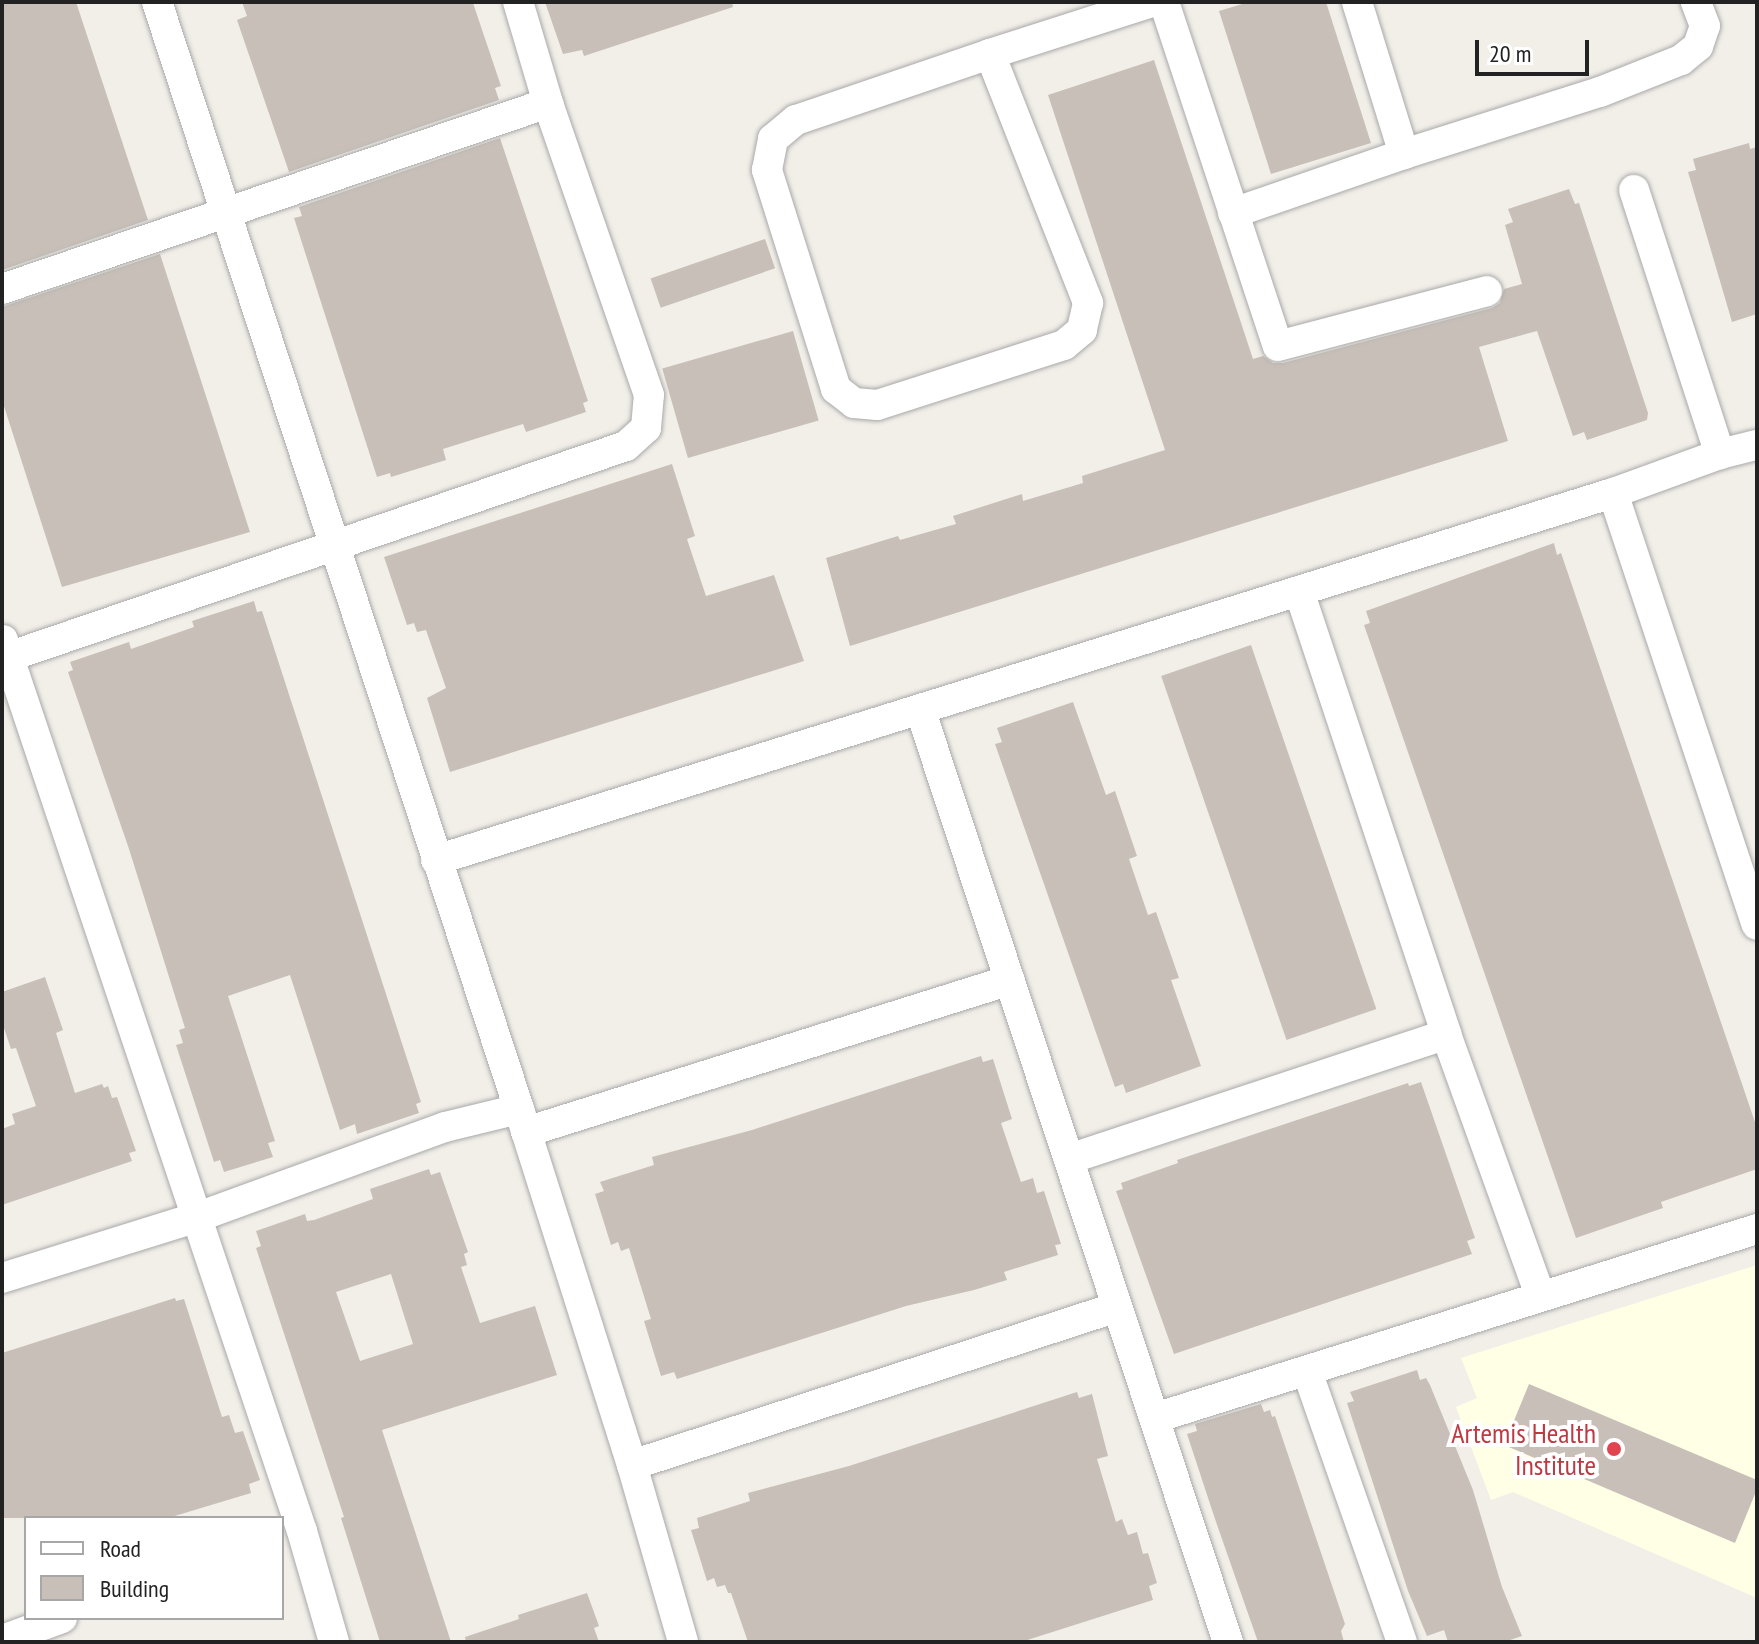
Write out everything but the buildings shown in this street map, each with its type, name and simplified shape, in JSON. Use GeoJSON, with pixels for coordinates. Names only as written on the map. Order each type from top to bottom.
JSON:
{"type":"FeatureCollection","features":[{"type":"Feature","properties":{"kind":"street"},"geometry":{"type":"LineString","coordinates":[[157,2],[522,1120],[632,1465],[683,1642]]}},
{"type":"Feature","properties":{"kind":"street"},"geometry":{"type":"LineString","coordinates":[[334,1642],[292,1534],[195,1218],[5,648],[334,545],[626,446],[646,428],[649,395],[548,103],[518,2]]}},
{"type":"Feature","properties":{"kind":"street"},"geometry":{"type":"LineString","coordinates":[[990,54],[1088,303],[1082,330],[1064,345],[935,387],[877,405],[854,403],[836,389],[767,170],[773,139],[796,120],[990,54],[1152,2]]}},
{"type":"Feature","properties":{"kind":"street"},"geometry":{"type":"LineString","coordinates":[[1164,2],[1278,346],[1487,291]]}},
{"type":"Feature","properties":{"kind":"street"},"geometry":{"type":"LineString","coordinates":[[1357,2],[1404,154]]}},
{"type":"Feature","properties":{"kind":"street"},"geometry":{"type":"LineString","coordinates":[[1233,213],[1404,154],[1600,92],[1681,60],[1698,46],[1705,26],[1696,2]]}},
{"type":"Feature","properties":{"kind":"street"},"geometry":{"type":"LineString","coordinates":[[2,289],[548,103]]}},
{"type":"Feature","properties":{"kind":"street"},"geometry":{"type":"LineString","coordinates":[[1634,190],[1720,454]]}},
{"type":"Feature","properties":{"kind":"street"},"geometry":{"type":"LineString","coordinates":[[436,860],[1613,493],[1720,454],[1757,445]]}},
{"type":"Feature","properties":{"kind":"street"},"geometry":{"type":"LineString","coordinates":[[1613,493],[1757,925]]}},
{"type":"Feature","properties":{"kind":"street"},"geometry":{"type":"LineString","coordinates":[[1299,591],[1446,1034],[1540,1295]]}},
{"type":"Feature","properties":{"kind":"street"},"geometry":{"type":"LineString","coordinates":[[920,709],[1155,1418],[1222,1640]]}},
{"type":"Feature","properties":{"kind":"street"},"geometry":{"type":"LineString","coordinates":[[2,1278],[195,1218],[445,1127],[522,1120],[1010,980]]}},
{"type":"Feature","properties":{"kind":"street"},"geometry":{"type":"LineString","coordinates":[[1069,1159],[1446,1034]]}},
{"type":"Feature","properties":{"kind":"street"},"geometry":{"type":"LineString","coordinates":[[1155,1418],[1757,1229]]}},
{"type":"Feature","properties":{"kind":"street"},"geometry":{"type":"LineString","coordinates":[[632,1465],[1117,1307]]}},
{"type":"Feature","properties":{"kind":"street"},"geometry":{"type":"LineString","coordinates":[[1307,1371],[1402,1642]]}},
{"type":"Feature","properties":{"kind":"street"},"geometry":{"type":"LineString","coordinates":[[2,1640],[57,1620]]}},
{"type":"Feature","properties":{"kind":"shaded area","name":"Artemis Health Institute"},"geometry":{"type":"Polygon","coordinates":[[[1757,1265],[1757,1598],[1513,1492],[1491,1500],[1456,1407],[1477,1398],[1461,1358],[1757,1265]]]}},
{"type":"Feature","properties":{"kind":"place","name":"Artemis Health Institute"},"geometry":{"type":"Point","coordinates":[1614,1449]}}]}
